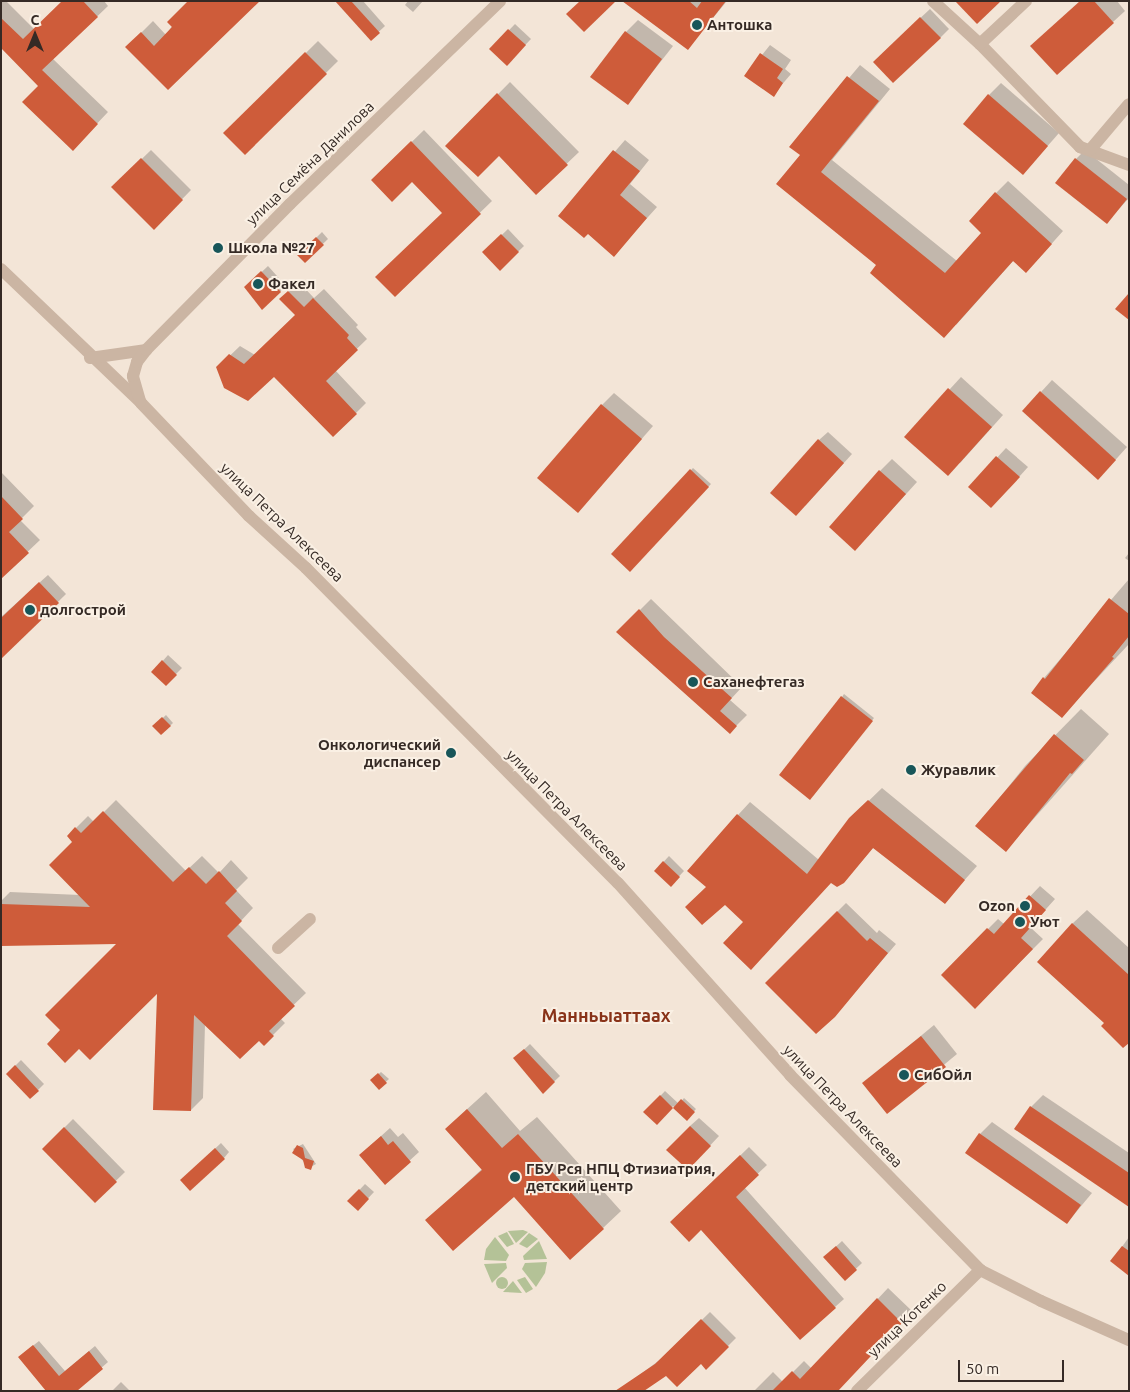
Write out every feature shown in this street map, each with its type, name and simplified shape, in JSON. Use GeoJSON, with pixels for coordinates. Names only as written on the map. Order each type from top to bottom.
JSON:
{"type":"FeatureCollection","features":[{"type":"Feature","properties":{"kind":"street","name":"улица Семёна Данилова"},"geometry":{"type":"LineString","coordinates":[[141,403],[134,376],[137,362],[146,350],[290,204],[500,1]]}},
{"type":"Feature","properties":{"kind":"street"},"geometry":{"type":"LineString","coordinates":[[933,1],[980,44],[1080,147],[1129,165]]}},
{"type":"Feature","properties":{"kind":"street"},"geometry":{"type":"LineString","coordinates":[[980,44],[1026,1]]}},
{"type":"Feature","properties":{"kind":"street"},"geometry":{"type":"LineString","coordinates":[[1090,150],[1129,104]]}},
{"type":"Feature","properties":{"kind":"street","name":"улица Петра Алексеева"},"geometry":{"type":"LineString","coordinates":[[1,269],[90,358],[141,403],[618,883],[790,1075],[980,1270],[1041,1301],[1129,1340]]}},
{"type":"Feature","properties":{"kind":"street"},"geometry":{"type":"LineString","coordinates":[[90,358],[146,350]]}},
{"type":"Feature","properties":{"kind":"street"},"geometry":{"type":"LineString","coordinates":[[278,948],[310,919]]}},
{"type":"Feature","properties":{"kind":"street","name":"улица Котенко"},"geometry":{"type":"LineString","coordinates":[[857,1391],[980,1270]]}},
{"type":"Feature","properties":{"kind":"green space"},"geometry":{"type":"Polygon","coordinates":[[[523,1230],[528,1232],[516,1243],[508,1231],[523,1230]]]}},
{"type":"Feature","properties":{"kind":"green space"},"geometry":{"type":"Polygon","coordinates":[[[507,1232],[514,1244],[507,1247],[498,1236],[507,1232]]]}},
{"type":"Feature","properties":{"kind":"green space"},"geometry":{"type":"Polygon","coordinates":[[[529,1233],[538,1239],[527,1248],[519,1244],[529,1233]]]}},
{"type":"Feature","properties":{"kind":"green space"},"geometry":{"type":"Polygon","coordinates":[[[495,1237],[509,1255],[506,1261],[484,1260],[486,1249],[495,1237]]]}},
{"type":"Feature","properties":{"kind":"green space"},"geometry":{"type":"Polygon","coordinates":[[[539,1241],[547,1259],[524,1260],[523,1256],[539,1241]]]}},
{"type":"Feature","properties":{"kind":"green space"},"geometry":{"type":"Polygon","coordinates":[[[547,1262],[545,1273],[536,1287],[522,1269],[525,1263],[547,1262]]]}},
{"type":"Feature","properties":{"kind":"green space"},"geometry":{"type":"Polygon","coordinates":[[[506,1263],[507,1268],[492,1283],[484,1264],[506,1263]]]}},
{"type":"Feature","properties":{"kind":"green space"},"geometry":{"type":"Polygon","coordinates":[[[500,1277],[504,1277],[508,1283],[504,1289],[500,1289],[496,1285],[496,1281],[500,1277]]]}},
{"type":"Feature","properties":{"kind":"green space"},"geometry":{"type":"Polygon","coordinates":[[[525,1277],[533,1289],[526,1293],[517,1280],[525,1277]]]}},
{"type":"Feature","properties":{"kind":"green space"},"geometry":{"type":"Polygon","coordinates":[[[513,1281],[522,1293],[503,1292],[513,1281]]]}},
{"type":"Feature","properties":{"kind":"building"},"geometry":{"type":"Polygon","coordinates":[[[62,1],[83,1],[98,17],[42,70],[98,124],[73,151],[22,102],[38,86],[1,48],[1,18],[23,39],[62,1]]]}},
{"type":"Feature","properties":{"kind":"building"},"geometry":{"type":"Polygon","coordinates":[[[188,1],[260,1],[168,90],[125,47],[141,32],[154,46],[172,27],[167,22],[188,1]]]}},
{"type":"Feature","properties":{"kind":"building"},"geometry":{"type":"Polygon","coordinates":[[[335,1],[351,1],[380,33],[371,41],[335,1]]]}},
{"type":"Feature","properties":{"kind":"building"},"geometry":{"type":"Polygon","coordinates":[[[580,1],[616,1],[584,32],[566,14],[580,1]]]}},
{"type":"Feature","properties":{"kind":"building","name":"Антошка"},"geometry":{"type":"Polygon","coordinates":[[[622,1],[689,1],[697,8],[702,1],[726,1],[688,50],[622,1]]]}},
{"type":"Feature","properties":{"kind":"building"},"geometry":{"type":"Polygon","coordinates":[[[955,1],[1001,1],[977,24],[955,1]]]}},
{"type":"Feature","properties":{"kind":"building"},"geometry":{"type":"Polygon","coordinates":[[[1080,1],[1094,1],[1114,23],[1057,75],[1030,46],[1080,1]]]}},
{"type":"Feature","properties":{"kind":"building"},"geometry":{"type":"Polygon","coordinates":[[[920,17],[941,38],[893,83],[873,62],[920,17]]]}},
{"type":"Feature","properties":{"kind":"building"},"geometry":{"type":"Polygon","coordinates":[[[508,29],[526,45],[507,66],[489,49],[508,29]]]}},
{"type":"Feature","properties":{"kind":"building"},"geometry":{"type":"Polygon","coordinates":[[[625,31],[662,59],[628,105],[590,77],[625,31]]]}},
{"type":"Feature","properties":{"kind":"building"},"geometry":{"type":"Polygon","coordinates":[[[305,52],[327,74],[245,155],[223,133],[305,52]]]}},
{"type":"Feature","properties":{"kind":"building"},"geometry":{"type":"Polygon","coordinates":[[[760,53],[783,69],[777,78],[783,83],[774,97],[744,76],[760,53]]]}},
{"type":"Feature","properties":{"kind":"building"},"geometry":{"type":"Polygon","coordinates":[[[847,76],[879,101],[821,172],[945,273],[981,233],[969,221],[995,192],[1052,244],[1026,273],[1013,261],[944,338],[870,273],[876,265],[776,184],[800,155],[789,147],[847,76]]]}},
{"type":"Feature","properties":{"kind":"building"},"geometry":{"type":"Polygon","coordinates":[[[497,93],[568,165],[536,195],[499,156],[478,177],[445,146],[497,93]]]}},
{"type":"Feature","properties":{"kind":"building"},"geometry":{"type":"Polygon","coordinates":[[[988,94],[1048,146],[1023,175],[963,124],[988,94]]]}},
{"type":"Feature","properties":{"kind":"building"},"geometry":{"type":"Polygon","coordinates":[[[411,141],[481,214],[395,297],[375,277],[442,213],[412,182],[392,202],[371,180],[411,141]]]}},
{"type":"Feature","properties":{"kind":"building"},"geometry":{"type":"Polygon","coordinates":[[[613,150],[640,171],[620,195],[647,218],[614,257],[588,234],[584,238],[558,216],[613,150]]]}},
{"type":"Feature","properties":{"kind":"building"},"geometry":{"type":"Polygon","coordinates":[[[141,158],[183,200],[154,230],[111,187],[141,158]]]}},
{"type":"Feature","properties":{"kind":"building"},"geometry":{"type":"Polygon","coordinates":[[[1075,158],[1127,199],[1107,224],[1055,183],[1075,158]]]}},
{"type":"Feature","properties":{"kind":"building"},"geometry":{"type":"Polygon","coordinates":[[[501,234],[519,252],[500,271],[482,252],[501,234]]]}},
{"type":"Feature","properties":{"kind":"building"},"geometry":{"type":"Polygon","coordinates":[[[316,237],[324,245],[305,263],[297,255],[316,237]]]}},
{"type":"Feature","properties":{"kind":"building"},"geometry":{"type":"Polygon","coordinates":[[[261,271],[281,292],[262,310],[244,287],[261,271]]]}},
{"type":"Feature","properties":{"kind":"building"},"geometry":{"type":"Polygon","coordinates":[[[288,291],[304,307],[313,298],[349,335],[347,338],[358,350],[326,381],[357,414],[333,437],[274,377],[248,401],[224,388],[216,367],[229,354],[244,364],[295,315],[279,299],[288,291]]]}},
{"type":"Feature","properties":{"kind":"building"},"geometry":{"type":"Polygon","coordinates":[[[1129,293],[1129,320],[1115,309],[1129,293]]]}},
{"type":"Feature","properties":{"kind":"building"},"geometry":{"type":"Polygon","coordinates":[[[948,388],[992,427],[948,476],[904,437],[948,388]]]}},
{"type":"Feature","properties":{"kind":"building"},"geometry":{"type":"Polygon","coordinates":[[[1040,391],[1116,460],[1098,480],[1022,411],[1040,391]]]}},
{"type":"Feature","properties":{"kind":"building"},"geometry":{"type":"Polygon","coordinates":[[[601,404],[642,439],[578,513],[537,478],[601,404]]]}},
{"type":"Feature","properties":{"kind":"building"},"geometry":{"type":"Polygon","coordinates":[[[818,439],[844,463],[796,516],[770,493],[818,439]]]}},
{"type":"Feature","properties":{"kind":"building"},"geometry":{"type":"Polygon","coordinates":[[[996,456],[1020,477],[991,508],[968,487],[996,456]]]}},
{"type":"Feature","properties":{"kind":"building"},"geometry":{"type":"Polygon","coordinates":[[[690,469],[709,487],[630,572],[611,554],[690,469]]]}},
{"type":"Feature","properties":{"kind":"building"},"geometry":{"type":"Polygon","coordinates":[[[879,470],[906,494],[855,551],[829,527],[879,470]]]}},
{"type":"Feature","properties":{"kind":"building"},"geometry":{"type":"Polygon","coordinates":[[[1,496],[23,519],[9,532],[29,553],[1,579],[1,496]]]}},
{"type":"Feature","properties":{"kind":"building","name":"долгострой"},"geometry":{"type":"Polygon","coordinates":[[[39,582],[59,603],[1,659],[1,618],[39,582]]]}},
{"type":"Feature","properties":{"kind":"building"},"geometry":{"type":"Polygon","coordinates":[[[1109,598],[1129,614],[1129,636],[1112,657],[1114,658],[1062,718],[1031,693],[1043,677],[1045,679],[1109,598]]]}},
{"type":"Feature","properties":{"kind":"building"},"geometry":{"type":"Polygon","coordinates":[[[639,609],[664,637],[732,698],[720,711],[737,726],[730,734],[616,632],[639,609]]]}},
{"type":"Feature","properties":{"kind":"building"},"geometry":{"type":"Polygon","coordinates":[[[162,660],[177,675],[166,686],[151,672],[162,660]]]}},
{"type":"Feature","properties":{"kind":"building"},"geometry":{"type":"Polygon","coordinates":[[[841,696],[873,721],[810,800],[779,775],[841,696]]]}},
{"type":"Feature","properties":{"kind":"building"},"geometry":{"type":"Polygon","coordinates":[[[162,717],[171,726],[161,735],[152,726],[162,717]]]}},
{"type":"Feature","properties":{"kind":"building"},"geometry":{"type":"Polygon","coordinates":[[[1054,734],[1084,760],[1072,774],[1070,773],[1006,852],[975,826],[1054,734]]]}},
{"type":"Feature","properties":{"kind":"building"},"geometry":{"type":"Polygon","coordinates":[[[868,800],[965,880],[945,904],[873,848],[844,883],[837,887],[831,883],[751,970],[723,943],[743,922],[725,905],[702,925],[685,907],[706,887],[687,871],[737,814],[807,874],[849,818],[868,800]]]}},
{"type":"Feature","properties":{"kind":"building"},"geometry":{"type":"Polygon","coordinates":[[[103,811],[173,882],[189,867],[206,884],[219,871],[237,891],[225,903],[242,921],[227,936],[295,1006],[269,1031],[274,1036],[264,1046],[259,1041],[240,1059],[194,1015],[191,1111],[153,1110],[157,994],[90,1060],[79,1049],[65,1063],[47,1044],[60,1030],[45,1015],[116,944],[1,946],[1,904],[90,907],[49,865],[72,842],[67,836],[75,827],[81,833],[103,811]]]}},
{"type":"Feature","properties":{"kind":"building"},"geometry":{"type":"Polygon","coordinates":[[[663,861],[680,877],[671,887],[654,871],[663,861]]]}},
{"type":"Feature","properties":{"kind":"building"},"geometry":{"type":"Polygon","coordinates":[[[1029,895],[1046,910],[1021,938],[1033,949],[975,1009],[941,975],[987,928],[994,934],[1029,895]]]}},
{"type":"Feature","properties":{"kind":"building"},"geometry":{"type":"Polygon","coordinates":[[[837,911],[867,941],[870,938],[888,953],[835,1017],[816,1034],[765,983],[837,911]]]}},
{"type":"Feature","properties":{"kind":"building"},"geometry":{"type":"Polygon","coordinates":[[[1072,923],[1129,975],[1129,1043],[1123,1048],[1101,1026],[1104,1023],[1037,962],[1072,923]]]}},
{"type":"Feature","properties":{"kind":"building","name":"СибОйл"},"geometry":{"type":"Polygon","coordinates":[[[921,1036],[946,1067],[887,1114],[862,1083],[921,1036]]]}},
{"type":"Feature","properties":{"kind":"building"},"geometry":{"type":"Polygon","coordinates":[[[524,1049],[555,1082],[543,1094],[513,1058],[524,1049]]]}},
{"type":"Feature","properties":{"kind":"building"},"geometry":{"type":"Polygon","coordinates":[[[15,1065],[39,1091],[30,1099],[6,1074],[15,1065]]]}},
{"type":"Feature","properties":{"kind":"building"},"geometry":{"type":"Polygon","coordinates":[[[378,1073],[387,1083],[379,1090],[370,1080],[378,1073]]]}},
{"type":"Feature","properties":{"kind":"building"},"geometry":{"type":"Polygon","coordinates":[[[660,1095],[673,1108],[657,1125],[643,1112],[660,1095]]]}},
{"type":"Feature","properties":{"kind":"building"},"geometry":{"type":"Polygon","coordinates":[[[681,1099],[695,1112],[687,1121],[673,1108],[681,1099]]]}},
{"type":"Feature","properties":{"kind":"building"},"geometry":{"type":"Polygon","coordinates":[[[1030,1106],[1129,1173],[1129,1207],[1014,1129],[1030,1106]]]}},
{"type":"Feature","properties":{"kind":"building","name":"ГБУ Рся НПЦ Фтизиатрия, детский центр"},"geometry":{"type":"Polygon","coordinates":[[[467,1109],[502,1148],[518,1134],[604,1229],[570,1260],[514,1197],[453,1251],[425,1220],[482,1170],[445,1129],[467,1109]]]}},
{"type":"Feature","properties":{"kind":"building"},"geometry":{"type":"Polygon","coordinates":[[[690,1126],[711,1146],[688,1170],[666,1150],[690,1126]]]}},
{"type":"Feature","properties":{"kind":"building"},"geometry":{"type":"Polygon","coordinates":[[[64,1127],[117,1182],[95,1203],[42,1149],[64,1127]]]}},
{"type":"Feature","properties":{"kind":"building"},"geometry":{"type":"Polygon","coordinates":[[[979,1133],[1081,1205],[1067,1224],[965,1153],[979,1133]]]}},
{"type":"Feature","properties":{"kind":"building"},"geometry":{"type":"Polygon","coordinates":[[[381,1136],[388,1145],[393,1141],[411,1162],[385,1185],[359,1155],[381,1136]]]}},
{"type":"Feature","properties":{"kind":"building"},"geometry":{"type":"Polygon","coordinates":[[[297,1145],[303,1148],[305,1158],[314,1161],[311,1170],[305,1168],[303,1160],[292,1153],[297,1145]]]}},
{"type":"Feature","properties":{"kind":"building"},"geometry":{"type":"Polygon","coordinates":[[[215,1148],[225,1159],[190,1191],[180,1180],[215,1148]]]}},
{"type":"Feature","properties":{"kind":"building"},"geometry":{"type":"Polygon","coordinates":[[[740,1155],[759,1175],[736,1197],[836,1308],[800,1340],[701,1230],[689,1242],[670,1222],[740,1155]]]}},
{"type":"Feature","properties":{"kind":"building"},"geometry":{"type":"Polygon","coordinates":[[[359,1189],[369,1199],[358,1211],[347,1201],[359,1189]]]}},
{"type":"Feature","properties":{"kind":"building"},"geometry":{"type":"Polygon","coordinates":[[[836,1246],[857,1270],[845,1281],[823,1257],[836,1246]]]}},
{"type":"Feature","properties":{"kind":"building"},"geometry":{"type":"Polygon","coordinates":[[[1122,1246],[1129,1251],[1129,1276],[1110,1261],[1122,1246]]]}},
{"type":"Feature","properties":{"kind":"building"},"geometry":{"type":"Polygon","coordinates":[[[877,1298],[902,1323],[838,1391],[772,1391],[792,1371],[800,1379],[877,1298]]]}},
{"type":"Feature","properties":{"kind":"building"},"geometry":{"type":"Polygon","coordinates":[[[701,1319],[729,1347],[706,1370],[701,1364],[677,1387],[666,1376],[644,1391],[615,1391],[655,1364],[701,1319]]]}},
{"type":"Feature","properties":{"kind":"building"},"geometry":{"type":"Polygon","coordinates":[[[33,1345],[59,1376],[89,1351],[103,1369],[77,1391],[46,1391],[18,1357],[33,1345]]]}},
{"type":"Feature","properties":{"kind":"place","name":"Антошка"},"geometry":{"type":"Point","coordinates":[697,25]}},
{"type":"Feature","properties":{"kind":"place","name":"Школа №27"},"geometry":{"type":"Point","coordinates":[218,248]}},
{"type":"Feature","properties":{"kind":"place","name":"Факел"},"geometry":{"type":"Point","coordinates":[258,284]}},
{"type":"Feature","properties":{"kind":"place","name":"долгострой"},"geometry":{"type":"Point","coordinates":[30,610]}},
{"type":"Feature","properties":{"kind":"place","name":"Саханефтегаз"},"geometry":{"type":"Point","coordinates":[693,682]}},
{"type":"Feature","properties":{"kind":"place","name":"Онкологический диспансер"},"geometry":{"type":"Point","coordinates":[451,753]}},
{"type":"Feature","properties":{"kind":"place","name":"Журавлик"},"geometry":{"type":"Point","coordinates":[911,770]}},
{"type":"Feature","properties":{"kind":"place","name":"Ozon"},"geometry":{"type":"Point","coordinates":[1025,906]}},
{"type":"Feature","properties":{"kind":"place","name":"Уют"},"geometry":{"type":"Point","coordinates":[1020,922]}},
{"type":"Feature","properties":{"kind":"place","name":"СибОйл"},"geometry":{"type":"Point","coordinates":[904,1075]}},
{"type":"Feature","properties":{"kind":"place","name":"ГБУ Рся НПЦ Фтизиатрия, детский центр"},"geometry":{"type":"Point","coordinates":[515,1177]}},
{"type":"Feature","properties":{"kind":"district","name":"Манньыаттаах"},"geometry":{"type":"Point","coordinates":[606,1015]}}]}
